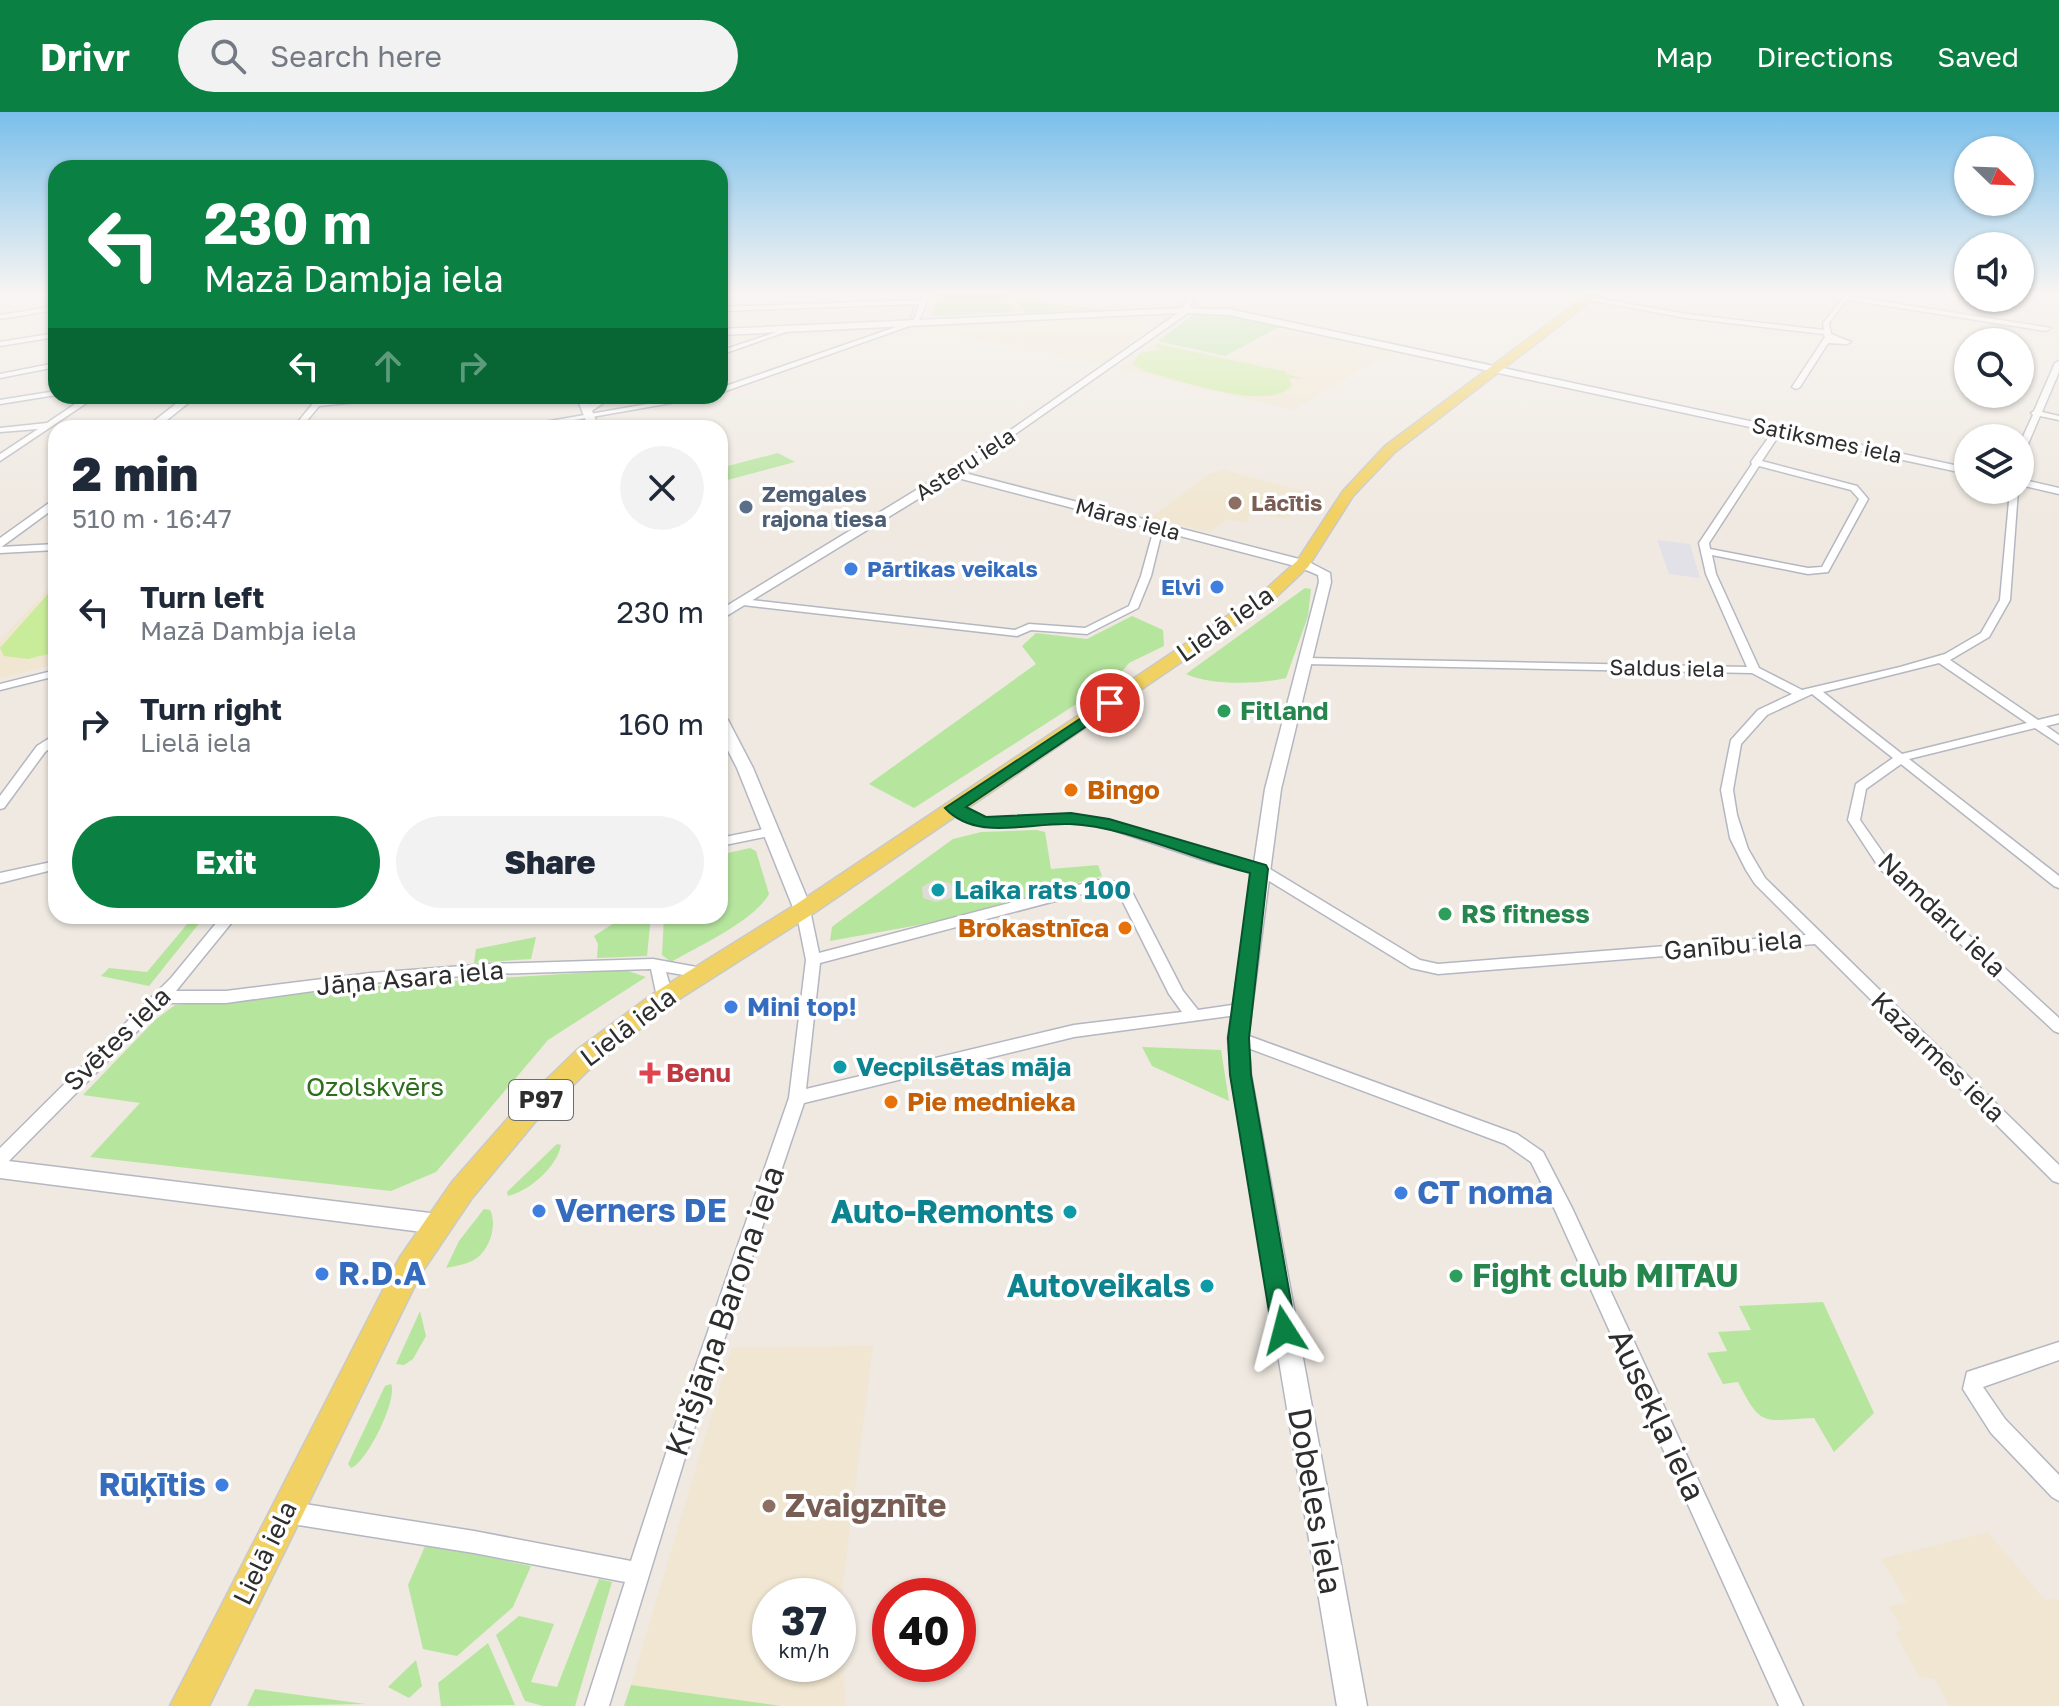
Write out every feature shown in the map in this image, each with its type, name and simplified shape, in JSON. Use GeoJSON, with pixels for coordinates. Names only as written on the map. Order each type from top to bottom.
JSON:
{"type":"FeatureCollection","features":[{"type":"Feature","properties":{"kind":"main road","name":"P97"},"geometry":{"type":"LineString","coordinates":[[1303,564],[1348,494],[1369,469],[1400,441],[1498,368]]}},
{"type":"Feature","properties":{"kind":"main road","name":"Lielā iela"},"geometry":{"type":"LineString","coordinates":[[189,1706],[384,1313],[438,1224],[478,1169],[547,1093],[614,1033],[665,997],[803,910],[1245,613],[1303,564]]}},
{"type":"Feature","properties":{"kind":"street"},"geometry":{"type":"LineString","coordinates":[[728,388],[790,366]]}},
{"type":"Feature","properties":{"kind":"street","name":"Asteru iela"},"geometry":{"type":"LineString","coordinates":[[728,611],[953,473],[1106,366]]}},
{"type":"Feature","properties":{"kind":"street","name":"Satiksmes iela"},"geometry":{"type":"LineString","coordinates":[[1491,366],[1954,468]]}},
{"type":"Feature","properties":{"kind":"street"},"geometry":{"type":"LineString","coordinates":[[1796,387],[1808,366]]}},
{"type":"Feature","properties":{"kind":"street"},"geometry":{"type":"LineString","coordinates":[[2031,424],[2057,366]]}},
{"type":"Feature","properties":{"kind":"street"},"geometry":{"type":"LineString","coordinates":[[0,376],[48,367]]}},
{"type":"Feature","properties":{"kind":"street"},"geometry":{"type":"LineString","coordinates":[[0,402],[48,394]]}},
{"type":"Feature","properties":{"kind":"street"},"geometry":{"type":"LineString","coordinates":[[56,420],[80,404]]}},
{"type":"Feature","properties":{"kind":"street"},"geometry":{"type":"LineString","coordinates":[[160,420],[181,404]]}},
{"type":"Feature","properties":{"kind":"street"},"geometry":{"type":"LineString","coordinates":[[304,420],[317,404]]}},
{"type":"Feature","properties":{"kind":"street"},"geometry":{"type":"LineString","coordinates":[[585,404],[591,420]]}},
{"type":"Feature","properties":{"kind":"street"},"geometry":{"type":"LineString","coordinates":[[589,413],[600,404]]}},
{"type":"Feature","properties":{"kind":"street"},"geometry":{"type":"LineString","coordinates":[[554,420],[651,404]]}},
{"type":"Feature","properties":{"kind":"street"},"geometry":{"type":"LineString","coordinates":[[2035,413],[2059,418]]}},
{"type":"Feature","properties":{"kind":"street"},"geometry":{"type":"LineString","coordinates":[[0,430],[48,425]]}},
{"type":"Feature","properties":{"kind":"street"},"geometry":{"type":"LineString","coordinates":[[0,458],[48,426]]}},
{"type":"Feature","properties":{"kind":"street"},"geometry":{"type":"LineString","coordinates":[[1755,462],[1854,488],[1864,499],[1825,570],[1808,571],[1705,551],[1709,532],[1755,462],[1779,429]]}},
{"type":"Feature","properties":{"kind":"street","name":"Māras iela"},"geometry":{"type":"LineString","coordinates":[[953,473],[1303,564]]}},
{"type":"Feature","properties":{"kind":"street"},"geometry":{"type":"LineString","coordinates":[[2034,485],[2059,491]]}},
{"type":"Feature","properties":{"kind":"street","name":"Ganību iela"},"geometry":{"type":"LineString","coordinates":[[1816,939],[1760,881],[1735,836],[1728,792],[1728,767],[1737,741],[1767,709],[1799,693],[1940,658],[1981,639],[2002,614],[2013,504]]}},
{"type":"Feature","properties":{"kind":"street"},"geometry":{"type":"LineString","coordinates":[[0,547],[48,508]]}},
{"type":"Feature","properties":{"kind":"street"},"geometry":{"type":"LineString","coordinates":[[743,602],[1017,633],[1029,627],[1087,631],[1133,608],[1146,576],[1158,527]]}},
{"type":"Feature","properties":{"kind":"street"},"geometry":{"type":"LineString","coordinates":[[0,547],[48,547]]}},
{"type":"Feature","properties":{"kind":"street","name":"Saldus iela"},"geometry":{"type":"LineString","coordinates":[[1306,661],[1754,670],[1705,551]]}},
{"type":"Feature","properties":{"kind":"street","name":"Dobeles iela"},"geometry":{"type":"LineString","coordinates":[[1303,564],[1324,573],[1325,582],[1273,789],[1239,1010],[1238,1038],[1241,1075],[1284,1330],[1352,1706]]}},
{"type":"Feature","properties":{"kind":"street"},"geometry":{"type":"LineString","coordinates":[[1940,658],[2059,740]]}},
{"type":"Feature","properties":{"kind":"street"},"geometry":{"type":"LineString","coordinates":[[1754,670],[1799,693]]}},
{"type":"Feature","properties":{"kind":"street"},"geometry":{"type":"LineString","coordinates":[[0,687],[48,675]]}},
{"type":"Feature","properties":{"kind":"street"},"geometry":{"type":"LineString","coordinates":[[1814,690],[1903,757],[2059,883]]}},
{"type":"Feature","properties":{"kind":"street","name":"Namdaru iela"},"geometry":{"type":"LineString","coordinates":[[2059,719],[1903,757],[1860,787],[1854,820],[1885,866],[2059,1027]]}},
{"type":"Feature","properties":{"kind":"street"},"geometry":{"type":"LineString","coordinates":[[728,742],[745,768],[803,910]]}},
{"type":"Feature","properties":{"kind":"street"},"geometry":{"type":"LineString","coordinates":[[0,805],[48,744]]}},
{"type":"Feature","properties":{"kind":"street","name":"Ganību iela"},"geometry":{"type":"LineString","coordinates":[[954,808],[983,823],[1071,818],[1109,824],[1214,859],[1260,869],[1416,964],[1438,969],[1816,939]]}},
{"type":"Feature","properties":{"kind":"street"},"geometry":{"type":"LineString","coordinates":[[728,840],[769,832]]}},
{"type":"Feature","properties":{"kind":"street"},"geometry":{"type":"LineString","coordinates":[[0,878],[48,867]]}},
{"type":"Feature","properties":{"kind":"street"},"geometry":{"type":"LineString","coordinates":[[813,960],[1097,885],[1114,885],[1127,895],[1177,994],[1194,1016]]}},
{"type":"Feature","properties":{"kind":"street","name":"Krišjāņa Barona iela"},"geometry":{"type":"LineString","coordinates":[[597,1706],[637,1573],[797,1098],[813,960],[803,910]]}},
{"type":"Feature","properties":{"kind":"street","name":"Svētes iela"},"geometry":{"type":"LineString","coordinates":[[0,1159],[161,997],[223,924]]}},
{"type":"Feature","properties":{"kind":"street","name":"Kazarmes iela"},"geometry":{"type":"LineString","coordinates":[[1816,939],[2059,1176]]}},
{"type":"Feature","properties":{"kind":"street"},"geometry":{"type":"LineString","coordinates":[[658,967],[665,997]]}},
{"type":"Feature","properties":{"kind":"street","name":"Jāņa Asara iela"},"geometry":{"type":"LineString","coordinates":[[161,997],[226,997],[452,971],[658,967],[702,973]]}},
{"type":"Feature","properties":{"kind":"street"},"geometry":{"type":"LineString","coordinates":[[797,1098],[1074,1031],[1239,1010]]}},
{"type":"Feature","properties":{"kind":"street","name":"Ausekļa iela"},"geometry":{"type":"LineString","coordinates":[[1238,1038],[1511,1139],[1537,1157],[1791,1706]]}},
{"type":"Feature","properties":{"kind":"street"},"geometry":{"type":"LineString","coordinates":[[0,1169],[438,1224]]}},
{"type":"Feature","properties":{"kind":"street"},"geometry":{"type":"LineString","coordinates":[[2059,1351],[1974,1379],[1973,1389],[1998,1426],[2059,1490]]}},
{"type":"Feature","properties":{"kind":"street"},"geometry":{"type":"LineString","coordinates":[[285,1512],[474,1542],[637,1573]]}},
{"type":"Feature","properties":{"kind":"shaded area"},"geometry":{"type":"Polygon","coordinates":[[[1120,366],[1366,366],[1293,410],[1118,368],[1120,366]]]}},
{"type":"Feature","properties":{"kind":"shaded area","name":"Lācītis"},"geometry":{"type":"Polygon","coordinates":[[[1224,470],[1305,492],[1288,519],[1251,513],[1246,523],[1227,519],[1209,532],[1151,518],[1209,474],[1224,470]]]}},
{"type":"Feature","properties":{"kind":"shaded area"},"geometry":{"type":"Polygon","coordinates":[[[1657,540],[1690,544],[1700,578],[1669,574],[1657,540]]]}},
{"type":"Feature","properties":{"kind":"shaded area"},"geometry":{"type":"Polygon","coordinates":[[[48,589],[48,666],[0,678],[0,640],[48,589]]]}},
{"type":"Feature","properties":{"kind":"shaded area"},"geometry":{"type":"Polygon","coordinates":[[[934,880],[950,883],[954,890],[951,898],[936,902],[923,898],[922,887],[934,880]]]}},
{"type":"Feature","properties":{"kind":"shaded area","name":"Zvaigznīte"},"geometry":{"type":"Polygon","coordinates":[[[873,1346],[844,1578],[752,1578],[752,1682],[844,1682],[846,1706],[781,1706],[631,1685],[732,1347],[873,1346]]]}},
{"type":"Feature","properties":{"kind":"shaded area"},"geometry":{"type":"Polygon","coordinates":[[[1988,1532],[2045,1600],[2059,1599],[2059,1706],[1949,1706],[1935,1679],[1919,1676],[1895,1633],[1902,1630],[1889,1606],[1907,1602],[1881,1559],[1988,1532]]]}},
{"type":"Feature","properties":{"kind":"green space"},"geometry":{"type":"Polygon","coordinates":[[[1137,366],[1261,366],[1305,379],[1289,378],[1292,386],[1280,393],[1242,395],[1144,371],[1137,366]]]}},
{"type":"Feature","properties":{"kind":"green space"},"geometry":{"type":"Polygon","coordinates":[[[778,453],[795,462],[728,480],[728,466],[778,453]]]}},
{"type":"Feature","properties":{"kind":"green space"},"geometry":{"type":"Polygon","coordinates":[[[1305,588],[1311,589],[1308,616],[1286,678],[1236,683],[1209,681],[1186,674],[1305,588]]]}},
{"type":"Feature","properties":{"kind":"green space"},"geometry":{"type":"Polygon","coordinates":[[[48,594],[48,654],[28,659],[4,656],[0,648],[48,594]]]}},
{"type":"Feature","properties":{"kind":"green space"},"geometry":{"type":"Polygon","coordinates":[[[1132,616],[1163,630],[1164,646],[1129,663],[1117,678],[914,808],[869,784],[1036,664],[1022,646],[1036,633],[1087,639],[1132,616]]]}},
{"type":"Feature","properties":{"kind":"green space"},"geometry":{"type":"Polygon","coordinates":[[[981,832],[1045,832],[1051,869],[1098,865],[1102,876],[946,920],[830,941],[832,927],[953,839],[981,832]]]}},
{"type":"Feature","properties":{"kind":"green space"},"geometry":{"type":"Polygon","coordinates":[[[750,848],[756,851],[769,894],[762,904],[739,923],[671,962],[662,955],[664,924],[728,924],[728,853],[750,848]]]}},
{"type":"Feature","properties":{"kind":"green space"},"geometry":{"type":"Polygon","coordinates":[[[187,924],[199,924],[149,986],[101,976],[109,968],[147,972],[187,924]]]}},
{"type":"Feature","properties":{"kind":"green space"},"geometry":{"type":"Polygon","coordinates":[[[613,924],[650,924],[647,956],[597,958],[598,944],[594,936],[613,924]]]}},
{"type":"Feature","properties":{"kind":"green space"},"geometry":{"type":"Polygon","coordinates":[[[536,937],[531,959],[474,963],[476,949],[536,937]]]}},
{"type":"Feature","properties":{"kind":"green space","name":"Ozolskvērs"},"geometry":{"type":"Polygon","coordinates":[[[625,970],[646,977],[548,1040],[436,1172],[391,1191],[90,1157],[140,1103],[83,1095],[155,1020],[175,1005],[390,985],[625,970]]]}},
{"type":"Feature","properties":{"kind":"green space"},"geometry":{"type":"Polygon","coordinates":[[[1142,1047],[1221,1050],[1229,1101],[1152,1066],[1142,1047]]]}},
{"type":"Feature","properties":{"kind":"green space"},"geometry":{"type":"Polygon","coordinates":[[[557,1144],[561,1145],[554,1162],[541,1177],[525,1189],[508,1196],[507,1192],[557,1144]]]}},
{"type":"Feature","properties":{"kind":"green space"},"geometry":{"type":"Polygon","coordinates":[[[484,1209],[490,1210],[493,1224],[487,1246],[472,1261],[446,1268],[459,1241],[484,1209]]]}},
{"type":"Feature","properties":{"kind":"green space"},"geometry":{"type":"Polygon","coordinates":[[[1823,1302],[1874,1413],[1834,1452],[1814,1418],[1774,1420],[1759,1415],[1738,1382],[1723,1384],[1707,1353],[1727,1351],[1718,1332],[1751,1330],[1739,1306],[1823,1302]]]}},
{"type":"Feature","properties":{"kind":"green space"},"geometry":{"type":"Polygon","coordinates":[[[420,1311],[426,1336],[413,1359],[404,1365],[396,1364],[420,1311]]]}},
{"type":"Feature","properties":{"kind":"green space"},"geometry":{"type":"Polygon","coordinates":[[[391,1384],[390,1403],[380,1429],[365,1454],[351,1468],[348,1464],[385,1386],[391,1384]]]}},
{"type":"Feature","properties":{"kind":"green space"},"geometry":{"type":"Polygon","coordinates":[[[426,1544],[531,1566],[513,1607],[457,1656],[423,1649],[408,1585],[426,1544]]]}},
{"type":"Feature","properties":{"kind":"green space"},"geometry":{"type":"Polygon","coordinates":[[[599,1579],[612,1582],[575,1706],[543,1706],[525,1701],[496,1635],[519,1616],[554,1624],[531,1682],[557,1687],[599,1579]]]}},
{"type":"Feature","properties":{"kind":"green space"},"geometry":{"type":"Polygon","coordinates":[[[488,1643],[515,1705],[441,1706],[438,1683],[488,1643]]]}},
{"type":"Feature","properties":{"kind":"green space"},"geometry":{"type":"Polygon","coordinates":[[[416,1660],[422,1686],[409,1698],[388,1687],[416,1660]]]}},
{"type":"Feature","properties":{"kind":"green space"},"geometry":{"type":"Polygon","coordinates":[[[631,1685],[781,1706],[624,1706],[631,1685]]]}},
{"type":"Feature","properties":{"kind":"green space"},"geometry":{"type":"Polygon","coordinates":[[[255,1689],[365,1704],[247,1706],[255,1689]]]}},
{"type":"Feature","properties":{"kind":"place","name":"Lācītis"},"geometry":{"type":"Point","coordinates":[1235,503]}},
{"type":"Feature","properties":{"kind":"place","name":"Zemgales rajona tiesa"},"geometry":{"type":"Point","coordinates":[746,507]}},
{"type":"Feature","properties":{"kind":"place","name":"Pārtikas veikals"},"geometry":{"type":"Point","coordinates":[851,569]}},
{"type":"Feature","properties":{"kind":"place","name":"Elvi"},"geometry":{"type":"Point","coordinates":[1217,587]}},
{"type":"Feature","properties":{"kind":"place","name":"Fitland"},"geometry":{"type":"Point","coordinates":[1224,711]}},
{"type":"Feature","properties":{"kind":"place","name":"Bingo"},"geometry":{"type":"Point","coordinates":[1071,790]}},
{"type":"Feature","properties":{"kind":"place","name":"Laika rats 100"},"geometry":{"type":"Point","coordinates":[938,890]}},
{"type":"Feature","properties":{"kind":"place","name":"RS fitness"},"geometry":{"type":"Point","coordinates":[1445,914]}},
{"type":"Feature","properties":{"kind":"place","name":"Brokastnīca"},"geometry":{"type":"Point","coordinates":[1125,928]}},
{"type":"Feature","properties":{"kind":"place","name":"Mini top!"},"geometry":{"type":"Point","coordinates":[731,1007]}},
{"type":"Feature","properties":{"kind":"place","name":"Vecpilsētas māja"},"geometry":{"type":"Point","coordinates":[840,1067]}},
{"type":"Feature","properties":{"kind":"place","name":"Benu"},"geometry":{"type":"Point","coordinates":[650,1073]}},
{"type":"Feature","properties":{"kind":"place","name":"Pie mednieka"},"geometry":{"type":"Point","coordinates":[891,1102]}},
{"type":"Feature","properties":{"kind":"place","name":"CT noma"},"geometry":{"type":"Point","coordinates":[1401,1193]}},
{"type":"Feature","properties":{"kind":"place","name":"Verners DE"},"geometry":{"type":"Point","coordinates":[539,1211]}},
{"type":"Feature","properties":{"kind":"place","name":"Auto-Remonts"},"geometry":{"type":"Point","coordinates":[1070,1212]}},
{"type":"Feature","properties":{"kind":"place","name":"R.D.A"},"geometry":{"type":"Point","coordinates":[322,1274]}},
{"type":"Feature","properties":{"kind":"place","name":"Fight club MITAU"},"geometry":{"type":"Point","coordinates":[1456,1276]}},
{"type":"Feature","properties":{"kind":"place","name":"Autoveikals"},"geometry":{"type":"Point","coordinates":[1207,1286]}},
{"type":"Feature","properties":{"kind":"place","name":"Rūķītis"},"geometry":{"type":"Point","coordinates":[222,1485]}},
{"type":"Feature","properties":{"kind":"place","name":"Zvaigznīte"},"geometry":{"type":"Point","coordinates":[769,1506]}},
{"type":"Feature","properties":{"kind":"route"},"geometry":{"type":"LineString","coordinates":[[1110,703],[954,808],[983,823],[1071,818],[1109,824],[1214,859],[1260,869],[1239,1010],[1238,1038],[1241,1075],[1284,1330]]}}]}
